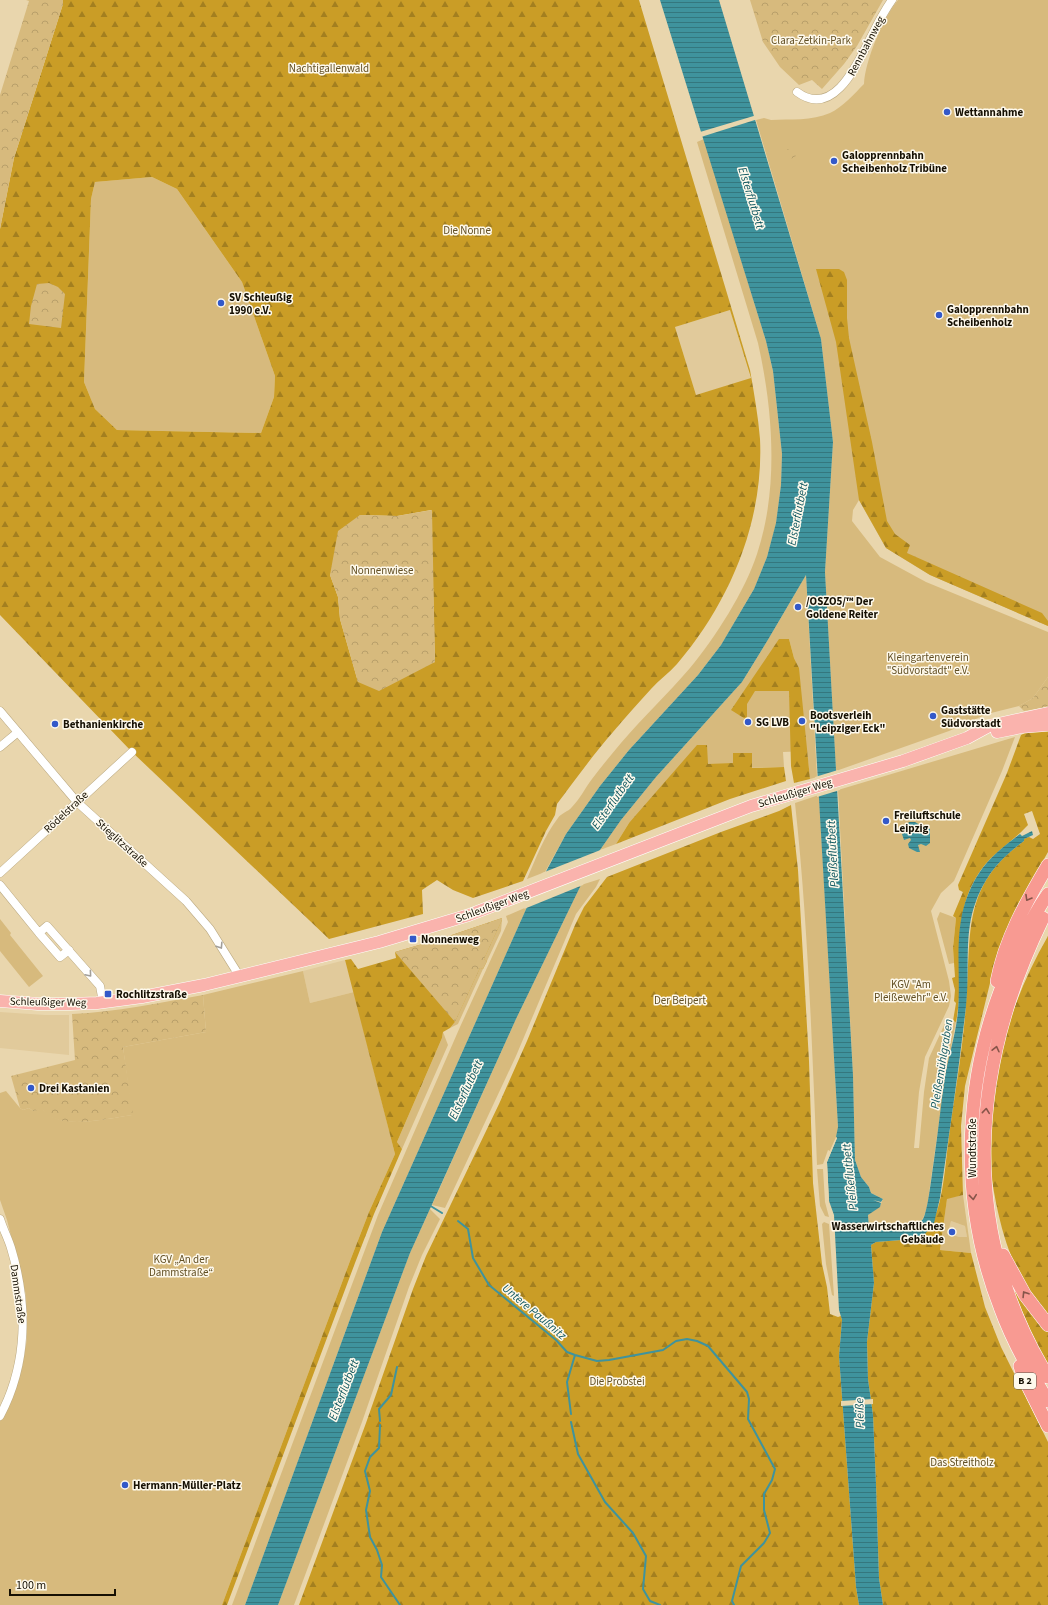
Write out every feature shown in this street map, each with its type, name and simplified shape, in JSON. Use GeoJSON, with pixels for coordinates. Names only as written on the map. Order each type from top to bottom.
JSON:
{"type":"FeatureCollection","features":[{"type":"Feature","properties":{"kind":"highway"},"geometry":{"type":"LineString","coordinates":[[988,1025],[998,976],[1012,931],[1022,910],[1048,865]]}},
{"type":"Feature","properties":{"kind":"highway","name":"Wundtstraße"},"geometry":{"type":"LineString","coordinates":[[1048,894],[1026,932],[1004,980],[988,1025],[974,1095],[971,1124],[972,1178],[977,1221],[986,1264],[999,1306],[1010,1332],[1048,1401]]}},
{"type":"Feature","properties":{"kind":"highway","name":"Wundtstraße"},"geometry":{"type":"LineString","coordinates":[[1048,907],[1019,969],[1001,1026],[988,1087],[984,1126],[985,1178],[992,1232],[1000,1267],[1019,1322],[1048,1377]]}},
{"type":"Feature","properties":{"kind":"highway"},"geometry":{"type":"LineString","coordinates":[[1019,969],[1048,927]]}},
{"type":"Feature","properties":{"kind":"highway"},"geometry":{"type":"LineString","coordinates":[[992,1232],[1025,1295],[1048,1325]]}},
{"type":"Feature","properties":{"kind":"highway","name":"B 2"},"geometry":{"type":"LineString","coordinates":[[1010,1332],[1023,1376],[1048,1426]]}},
{"type":"Feature","properties":{"kind":"main road","name":"Schleußiger Weg"},"geometry":{"type":"LineString","coordinates":[[967,738],[989,726],[1048,713]]}},
{"type":"Feature","properties":{"kind":"main road","name":"Schleußiger Weg"},"geometry":{"type":"LineString","coordinates":[[0,1001],[38,1004],[103,1002],[198,986],[240,977],[380,942],[437,925],[522,896],[744,809],[903,761],[967,738],[1022,727],[1048,724]]}},
{"type":"Feature","properties":{"kind":"street","name":"Rennbahnweg"},"geometry":{"type":"LineString","coordinates":[[797,92],[815,99],[832,94],[846,82],[892,0]]}},
{"type":"Feature","properties":{"kind":"street","name":"Stieglitzstraße"},"geometry":{"type":"LineString","coordinates":[[0,711],[77,802],[186,901],[210,929],[240,977]]}},
{"type":"Feature","properties":{"kind":"street"},"geometry":{"type":"LineString","coordinates":[[0,747],[18,732]]}},
{"type":"Feature","properties":{"kind":"street","name":"Rödelstraße"},"geometry":{"type":"LineString","coordinates":[[0,873],[132,752]]}},
{"type":"Feature","properties":{"kind":"street"},"geometry":{"type":"LineString","coordinates":[[0,885],[39,933],[47,926],[69,950],[100,986],[103,1002]]}},
{"type":"Feature","properties":{"kind":"street","name":"Dammstraße"},"geometry":{"type":"LineString","coordinates":[[0,1221],[11,1247],[19,1279],[23,1323],[22,1350],[15,1382],[0,1416]]}},
{"type":"Feature","properties":{"kind":"shaded area"},"geometry":{"type":"Polygon","coordinates":[[[730,310],[751,379],[696,395],[675,327],[730,310]]]}},
{"type":"Feature","properties":{"kind":"shaded area"},"geometry":{"type":"Polygon","coordinates":[[[345,960],[354,992],[310,1003],[303,971],[345,960]]]}},
{"type":"Feature","properties":{"kind":"shaded area"},"geometry":{"type":"Polygon","coordinates":[[[0,1012],[69,1015],[69,1055],[0,1048],[0,1012]]]}},
{"type":"Feature","properties":{"kind":"shaded area"},"geometry":{"type":"Polygon","coordinates":[[[951,1221],[965,1226],[967,1237],[959,1237],[948,1233],[951,1221]]]}},
{"type":"Feature","properties":{"kind":"green space"},"geometry":{"type":"Polygon","coordinates":[[[26,0],[63,0],[63,4],[14,158],[0,229],[0,95],[29,1],[26,0]]]}},
{"type":"Feature","properties":{"kind":"green space","name":"Die Nonne"},"geometry":{"type":"Polygon","coordinates":[[[63,0],[639,0],[750,370],[760,439],[760,470],[756,500],[740,559],[728,587],[713,614],[696,640],[677,664],[636,705],[591,759],[557,804],[555,815],[523,881],[473,898],[453,890],[437,880],[422,890],[423,914],[329,939],[132,752],[0,615],[0,229],[14,158],[63,0]],[[152,177],[95,182],[91,199],[84,382],[95,409],[117,430],[261,433],[274,397],[275,376],[242,282],[177,189],[152,177]],[[730,310],[675,327],[696,395],[751,378],[730,310]],[[431,510],[397,516],[360,515],[330,575],[338,597],[340,619],[358,682],[435,662],[431,510]]]}},
{"type":"Feature","properties":{"kind":"green space","name":"Clara-Zetkin-Park"},"geometry":{"type":"Polygon","coordinates":[[[750,0],[883,0],[857,46],[844,64],[822,89],[812,80],[799,85],[780,67],[763,42],[750,0]]]}},
{"type":"Feature","properties":{"kind":"green space","name":"Galopprennbahn Scheibenholz"},"geometry":{"type":"Polygon","coordinates":[[[898,0],[1048,0],[1048,626],[930,575],[886,548],[859,500],[853,510],[852,521],[880,557],[926,582],[1048,632],[1048,677],[1033,698],[1019,706],[987,714],[949,731],[836,771],[825,572],[833,442],[821,339],[756,120],[764,118],[771,120],[801,119],[823,116],[844,104],[864,84],[871,52],[886,17],[898,0]]]}},
{"type":"Feature","properties":{"kind":"green space"},"geometry":{"type":"Polygon","coordinates":[[[704,139],[766,341],[773,371],[782,454],[781,485],[776,524],[767,557],[754,589],[721,645],[698,675],[629,750],[600,786],[566,834],[545,872],[527,879],[544,840],[559,816],[575,804],[610,756],[629,733],[690,668],[719,629],[752,568],[764,529],[769,503],[771,449],[770,422],[763,369],[758,343],[697,142],[704,139]]]}},
{"type":"Feature","properties":{"kind":"green space"},"geometry":{"type":"Polygon","coordinates":[[[796,145],[801,153],[791,159],[786,150],[796,145]]]}},
{"type":"Feature","properties":{"kind":"green space"},"geometry":{"type":"Polygon","coordinates":[[[152,177],[177,189],[242,282],[275,376],[274,397],[261,433],[117,430],[95,409],[84,382],[91,199],[95,182],[152,177]]]}},
{"type":"Feature","properties":{"kind":"green space"},"geometry":{"type":"Polygon","coordinates":[[[816,269],[839,269],[844,272],[847,280],[847,318],[849,338],[872,442],[887,521],[895,534],[910,545],[907,553],[1042,613],[1048,621],[1048,626],[930,575],[886,548],[859,500],[836,342],[816,269]]]}},
{"type":"Feature","properties":{"kind":"green space"},"geometry":{"type":"Polygon","coordinates":[[[49,283],[58,287],[65,294],[61,328],[29,324],[31,306],[37,284],[49,283]]]}},
{"type":"Feature","properties":{"kind":"green space","name":"Nonnenwiese"},"geometry":{"type":"Polygon","coordinates":[[[432,510],[435,662],[379,691],[358,682],[340,619],[338,597],[330,575],[338,531],[360,515],[397,516],[432,510]]]}},
{"type":"Feature","properties":{"kind":"green space"},"geometry":{"type":"Polygon","coordinates":[[[806,575],[817,777],[810,779],[807,751],[783,752],[784,767],[696,769],[629,823],[616,844],[600,850],[621,820],[656,777],[742,682],[806,575]],[[779,639],[799,668],[794,658],[789,639],[779,639]]]}},
{"type":"Feature","properties":{"kind":"green space"},"geometry":{"type":"Polygon","coordinates":[[[779,639],[789,639],[794,658],[799,668],[810,779],[794,783],[791,766],[789,691],[755,691],[747,704],[747,720],[731,710],[779,639]]]}},
{"type":"Feature","properties":{"kind":"green space"},"geometry":{"type":"Polygon","coordinates":[[[1048,677],[1048,707],[1024,711],[1019,706],[1033,698],[1048,677]]]}},
{"type":"Feature","properties":{"kind":"green space","name":"Das Streitholz"},"geometry":{"type":"Polygon","coordinates":[[[1048,730],[1048,852],[1011,921],[991,979],[965,1086],[961,1126],[963,1195],[947,1199],[940,1250],[971,1253],[985,1307],[1001,1347],[1048,1442],[1048,1605],[883,1605],[879,1578],[873,1415],[868,1379],[867,1342],[874,1283],[871,1245],[876,1242],[914,1239],[936,1214],[943,1184],[959,1070],[966,1004],[970,934],[973,914],[979,894],[989,876],[1003,858],[1024,841],[1023,839],[1029,837],[1033,839],[1040,834],[1032,811],[1024,814],[1028,825],[987,862],[977,876],[968,893],[963,911],[961,929],[959,1004],[956,1022],[953,1021],[956,1003],[954,1001],[955,990],[952,978],[955,977],[953,948],[956,918],[953,916],[963,892],[959,890],[958,885],[1007,773],[1021,735],[1027,732],[1048,730]]]}},
{"type":"Feature","properties":{"kind":"green space"},"geometry":{"type":"Polygon","coordinates":[[[1015,737],[1002,771],[954,881],[941,893],[931,911],[949,981],[951,996],[949,1006],[925,1057],[919,1092],[914,1148],[919,1148],[924,1092],[929,1058],[947,1019],[956,1022],[926,1209],[921,1221],[913,1226],[897,1229],[883,1227],[882,1230],[871,1231],[869,1228],[868,1215],[880,1206],[883,1199],[871,1193],[869,1187],[861,1177],[855,1160],[853,1075],[838,790],[1015,737]]]}},
{"type":"Feature","properties":{"kind":"green space"},"geometry":{"type":"Polygon","coordinates":[[[697,745],[707,745],[708,764],[733,763],[733,753],[752,753],[752,768],[784,767],[786,781],[730,799],[616,844],[629,823],[697,745]]]}},
{"type":"Feature","properties":{"kind":"green space"},"geometry":{"type":"Polygon","coordinates":[[[819,795],[838,1135],[830,1151],[828,1150],[823,1164],[817,1165],[806,938],[795,803],[819,795]]]}},
{"type":"Feature","properties":{"kind":"green space","name":"Die Probstei"},"geometry":{"type":"Polygon","coordinates":[[[791,805],[798,870],[809,1061],[813,1183],[822,1264],[827,1287],[830,1314],[838,1317],[841,1316],[842,1320],[839,1356],[856,1587],[859,1605],[299,1605],[426,1256],[499,1104],[584,907],[607,877],[779,811],[791,805]]]}},
{"type":"Feature","properties":{"kind":"green space"},"geometry":{"type":"Polygon","coordinates":[[[600,879],[596,887],[576,914],[516,1056],[445,1208],[432,1205],[516,1019],[581,885],[600,879]]]}},
{"type":"Feature","properties":{"kind":"green space"},"geometry":{"type":"Polygon","coordinates":[[[527,907],[382,1232],[245,1605],[232,1605],[378,1215],[460,1027],[508,922],[506,916],[527,907]]]}},
{"type":"Feature","properties":{"kind":"green space","name":"KGV \"Am Pleißewehr\" e.V."},"geometry":{"type":"Polygon","coordinates":[[[940,912],[956,918],[953,948],[954,963],[949,964],[937,919],[940,912]]]}},
{"type":"Feature","properties":{"kind":"green space"},"geometry":{"type":"Polygon","coordinates":[[[502,918],[484,959],[487,961],[483,969],[480,968],[455,1022],[450,1028],[443,1032],[442,1038],[397,1142],[402,1149],[355,1263],[227,1605],[222,1605],[350,1261],[369,1212],[395,1154],[345,960],[351,959],[358,969],[396,958],[395,952],[502,918]]]}},
{"type":"Feature","properties":{"kind":"green space"},"geometry":{"type":"Polygon","coordinates":[[[502,918],[484,959],[487,961],[483,969],[480,968],[455,1022],[395,952],[502,918]]]}},
{"type":"Feature","properties":{"kind":"green space"},"geometry":{"type":"Polygon","coordinates":[[[0,919],[11,933],[10,935],[43,976],[29,987],[0,951],[0,919]]]}},
{"type":"Feature","properties":{"kind":"green space"},"geometry":{"type":"Polygon","coordinates":[[[502,920],[501,931],[487,961],[484,959],[502,920]]]}},
{"type":"Feature","properties":{"kind":"green space"},"geometry":{"type":"Polygon","coordinates":[[[1048,936],[1048,1314],[1038,1303],[1022,1279],[1010,1254],[997,1207],[990,1170],[990,1158],[991,1116],[998,1062],[1014,1010],[1035,960],[1048,936]]]}},
{"type":"Feature","properties":{"kind":"green space"},"geometry":{"type":"Polygon","coordinates":[[[480,968],[483,969],[458,1024],[450,1028],[455,1022],[480,968]]]}},
{"type":"Feature","properties":{"kind":"green space","name":"KGV „An der Dammstraße“"},"geometry":{"type":"Polygon","coordinates":[[[303,971],[310,1003],[354,992],[395,1154],[369,1212],[350,1261],[222,1605],[0,1605],[0,1421],[8,1406],[22,1368],[27,1339],[26,1295],[7,1220],[0,1200],[0,1093],[6,1091],[23,1110],[29,1108],[33,1111],[42,1108],[49,1115],[59,1120],[71,1122],[84,1122],[132,1115],[123,1047],[206,1032],[203,995],[303,971]]]}},
{"type":"Feature","properties":{"kind":"green space"},"geometry":{"type":"Polygon","coordinates":[[[203,995],[206,1032],[123,1047],[133,1115],[84,1122],[71,1122],[59,1120],[49,1116],[42,1109],[33,1111],[29,1108],[23,1110],[20,1108],[11,1076],[75,1060],[72,1014],[121,1009],[203,995]]]}},
{"type":"Feature","properties":{"kind":"green space"},"geometry":{"type":"Polygon","coordinates":[[[443,1032],[448,1045],[402,1149],[397,1142],[442,1038],[443,1032]]]}},
{"type":"Feature","properties":{"kind":"green space"},"geometry":{"type":"Polygon","coordinates":[[[817,1169],[823,1169],[825,1202],[829,1217],[825,1216],[820,1206],[817,1169]]]}},
{"type":"Feature","properties":{"kind":"green space"},"geometry":{"type":"Polygon","coordinates":[[[963,1195],[971,1253],[940,1250],[947,1198],[963,1195]],[[951,1221],[948,1233],[959,1237],[967,1237],[965,1226],[951,1221]]]}},
{"type":"Feature","properties":{"kind":"green space"},"geometry":{"type":"Polygon","coordinates":[[[430,1209],[440,1219],[422,1255],[409,1287],[362,1422],[294,1605],[278,1605],[410,1253],[430,1209]]]}},
{"type":"Feature","properties":{"kind":"green space"},"geometry":{"type":"Polygon","coordinates":[[[824,1222],[829,1224],[834,1296],[832,1295],[826,1264],[822,1224],[824,1222]]]}},
{"type":"Feature","properties":{"kind":"green space"},"geometry":{"type":"Polygon","coordinates":[[[1005,1266],[1048,1329],[1048,1366],[1014,1292],[1005,1266]]]}},
{"type":"Feature","properties":{"kind":"water"},"geometry":{"type":"Polygon","coordinates":[[[660,0],[719,0],[821,339],[833,442],[825,572],[853,1075],[855,1160],[861,1177],[869,1187],[871,1193],[883,1199],[881,1202],[873,1200],[881,1203],[880,1207],[868,1215],[869,1228],[871,1230],[882,1230],[883,1227],[898,1229],[910,1227],[920,1223],[925,1215],[931,1182],[945,1076],[957,1019],[959,997],[959,943],[965,903],[980,871],[993,856],[1020,834],[1022,836],[1032,831],[1033,835],[1024,839],[1024,841],[1007,854],[993,870],[982,887],[974,907],[969,931],[967,994],[954,1102],[940,1198],[934,1223],[925,1234],[914,1239],[876,1242],[871,1245],[874,1283],[867,1342],[868,1379],[873,1415],[879,1578],[883,1605],[859,1605],[856,1587],[839,1356],[842,1320],[839,1310],[834,1215],[829,1201],[827,1162],[837,1138],[838,1127],[806,575],[742,682],[656,777],[621,820],[600,850],[581,885],[516,1019],[410,1253],[278,1605],[245,1605],[382,1232],[527,907],[566,834],[600,786],[629,750],[698,675],[721,645],[754,589],[767,557],[776,523],[781,485],[782,454],[773,371],[766,341],[660,0]]]}},
{"type":"Feature","properties":{"kind":"water"},"geometry":{"type":"Polygon","coordinates":[[[909,822],[925,825],[930,829],[930,843],[926,846],[921,844],[918,845],[920,852],[909,848],[908,844],[911,840],[910,838],[904,840],[902,834],[904,833],[909,822]]]}},
{"type":"Feature","properties":{"kind":"pier"},"geometry":{"type":"Polygon","coordinates":[[[757,115],[758,119],[701,137],[700,132],[757,115]]]}},
{"type":"Feature","properties":{"kind":"pier"},"geometry":{"type":"Polygon","coordinates":[[[838,770],[840,790],[817,797],[815,777],[838,770]]]}},
{"type":"Feature","properties":{"kind":"pier"},"geometry":{"type":"Polygon","coordinates":[[[603,849],[583,885],[524,909],[542,873],[603,849]]]}},
{"type":"Feature","properties":{"kind":"pier"},"geometry":{"type":"Polygon","coordinates":[[[836,1137],[837,1138],[827,1162],[829,1201],[827,1201],[825,1162],[836,1137]]]}},
{"type":"Feature","properties":{"kind":"pier"},"geometry":{"type":"Polygon","coordinates":[[[873,1399],[873,1404],[841,1406],[841,1401],[873,1399]]]}},
{"type":"Feature","properties":{"kind":"waterway"},"geometry":{"type":"LineString","coordinates":[[429,1205],[442,1213]]}},
{"type":"Feature","properties":{"kind":"waterway","name":"Untere Paußnitz"},"geometry":{"type":"LineString","coordinates":[[458,1221],[468,1229],[473,1258],[489,1285],[556,1340],[567,1352],[597,1361],[609,1360],[663,1350],[676,1341],[687,1339],[697,1341],[708,1346],[747,1392],[749,1399],[748,1419],[775,1469],[772,1480],[764,1494],[764,1510],[770,1533],[764,1543],[741,1566],[732,1601],[734,1605]]}},
{"type":"Feature","properties":{"kind":"waterway"},"geometry":{"type":"LineString","coordinates":[[571,1414],[567,1382],[575,1355]]}},
{"type":"Feature","properties":{"kind":"waterway"},"geometry":{"type":"LineString","coordinates":[[380,1421],[379,1409],[391,1395],[397,1367]]}},
{"type":"Feature","properties":{"kind":"waterway"},"geometry":{"type":"LineString","coordinates":[[571,1422],[578,1454],[605,1502],[633,1533],[646,1556],[643,1589],[650,1601],[660,1605]]}},
{"type":"Feature","properties":{"kind":"waterway"},"geometry":{"type":"LineString","coordinates":[[380,1425],[379,1448],[370,1457],[365,1471],[370,1491],[366,1510],[370,1537],[377,1550],[382,1565],[381,1577],[400,1605]]}},
{"type":"Feature","properties":{"kind":"place","name":"Wettannahme"},"geometry":{"type":"Point","coordinates":[947,112]}},
{"type":"Feature","properties":{"kind":"place","name":"Galopprennbahn Scheibenholz Tribüne"},"geometry":{"type":"Point","coordinates":[834,161]}},
{"type":"Feature","properties":{"kind":"place","name":"SV Schleußig 1990 e.V."},"geometry":{"type":"Point","coordinates":[221,303]}},
{"type":"Feature","properties":{"kind":"place","name":"Galopprennbahn Scheibenholz"},"geometry":{"type":"Point","coordinates":[939,315]}},
{"type":"Feature","properties":{"kind":"place","name":"/OSZO5/™ Der Goldene Reiter"},"geometry":{"type":"Point","coordinates":[798,607]}},
{"type":"Feature","properties":{"kind":"place","name":"Gaststätte Südvorstadt"},"geometry":{"type":"Point","coordinates":[933,716]}},
{"type":"Feature","properties":{"kind":"place","name":"Bootsverleih \"Leipziger Eck\""},"geometry":{"type":"Point","coordinates":[802,721]}},
{"type":"Feature","properties":{"kind":"place","name":"SG LVB"},"geometry":{"type":"Point","coordinates":[748,722]}},
{"type":"Feature","properties":{"kind":"place","name":"Bethanienkirche"},"geometry":{"type":"Point","coordinates":[55,724]}},
{"type":"Feature","properties":{"kind":"place","name":"Freiluftschule Leipzig"},"geometry":{"type":"Point","coordinates":[886,821]}},
{"type":"Feature","properties":{"kind":"place","name":"Nonnenweg"},"geometry":{"type":"Point","coordinates":[413,939]}},
{"type":"Feature","properties":{"kind":"place","name":"Rochlitzstraße"},"geometry":{"type":"Point","coordinates":[108,994]}},
{"type":"Feature","properties":{"kind":"place","name":"Drei Kastanien"},"geometry":{"type":"Point","coordinates":[31,1088]}},
{"type":"Feature","properties":{"kind":"place","name":"Wasserwirtschaftliches Gebäude"},"geometry":{"type":"Point","coordinates":[952,1232]}},
{"type":"Feature","properties":{"kind":"place","name":"Hermann-Müller-Platz"},"geometry":{"type":"Point","coordinates":[125,1485]}},
{"type":"Feature","properties":{"kind":"park label","name":"Nachtigallenwald"},"geometry":{"type":"Point","coordinates":[329,68]}},
{"type":"Feature","properties":{"kind":"park label","name":"Kleingartenverein \"Südvorstadt\" e.V."},"geometry":{"type":"Point","coordinates":[928,663]}},
{"type":"Feature","properties":{"kind":"park label","name":"Der Beipert"},"geometry":{"type":"Point","coordinates":[680,1000]}},
{"type":"Feature","properties":{"kind":"water label","name":"Elsterflutbett"},"geometry":{"type":"Point","coordinates":[751,198]}},
{"type":"Feature","properties":{"kind":"water label","name":"Elsterflutbett"},"geometry":{"type":"Point","coordinates":[798,514]}},
{"type":"Feature","properties":{"kind":"water label","name":"Elsterflutbett"},"geometry":{"type":"Point","coordinates":[613,802]}},
{"type":"Feature","properties":{"kind":"water label","name":"Pleißeflutbett"},"geometry":{"type":"Point","coordinates":[833,854]}},
{"type":"Feature","properties":{"kind":"water label","name":"Pleißemühlgraben"},"geometry":{"type":"Point","coordinates":[942,1064]}},
{"type":"Feature","properties":{"kind":"water label","name":"Elsterflutbett"},"geometry":{"type":"Point","coordinates":[466,1090]}},
{"type":"Feature","properties":{"kind":"water label","name":"Pleißeflutbett"},"geometry":{"type":"Point","coordinates":[850,1177]}},
{"type":"Feature","properties":{"kind":"water label","name":"Elsterflutbett"},"geometry":{"type":"Point","coordinates":[344,1390]}},
{"type":"Feature","properties":{"kind":"water label","name":"Pleiße"},"geometry":{"type":"Point","coordinates":[860,1413]}}]}
